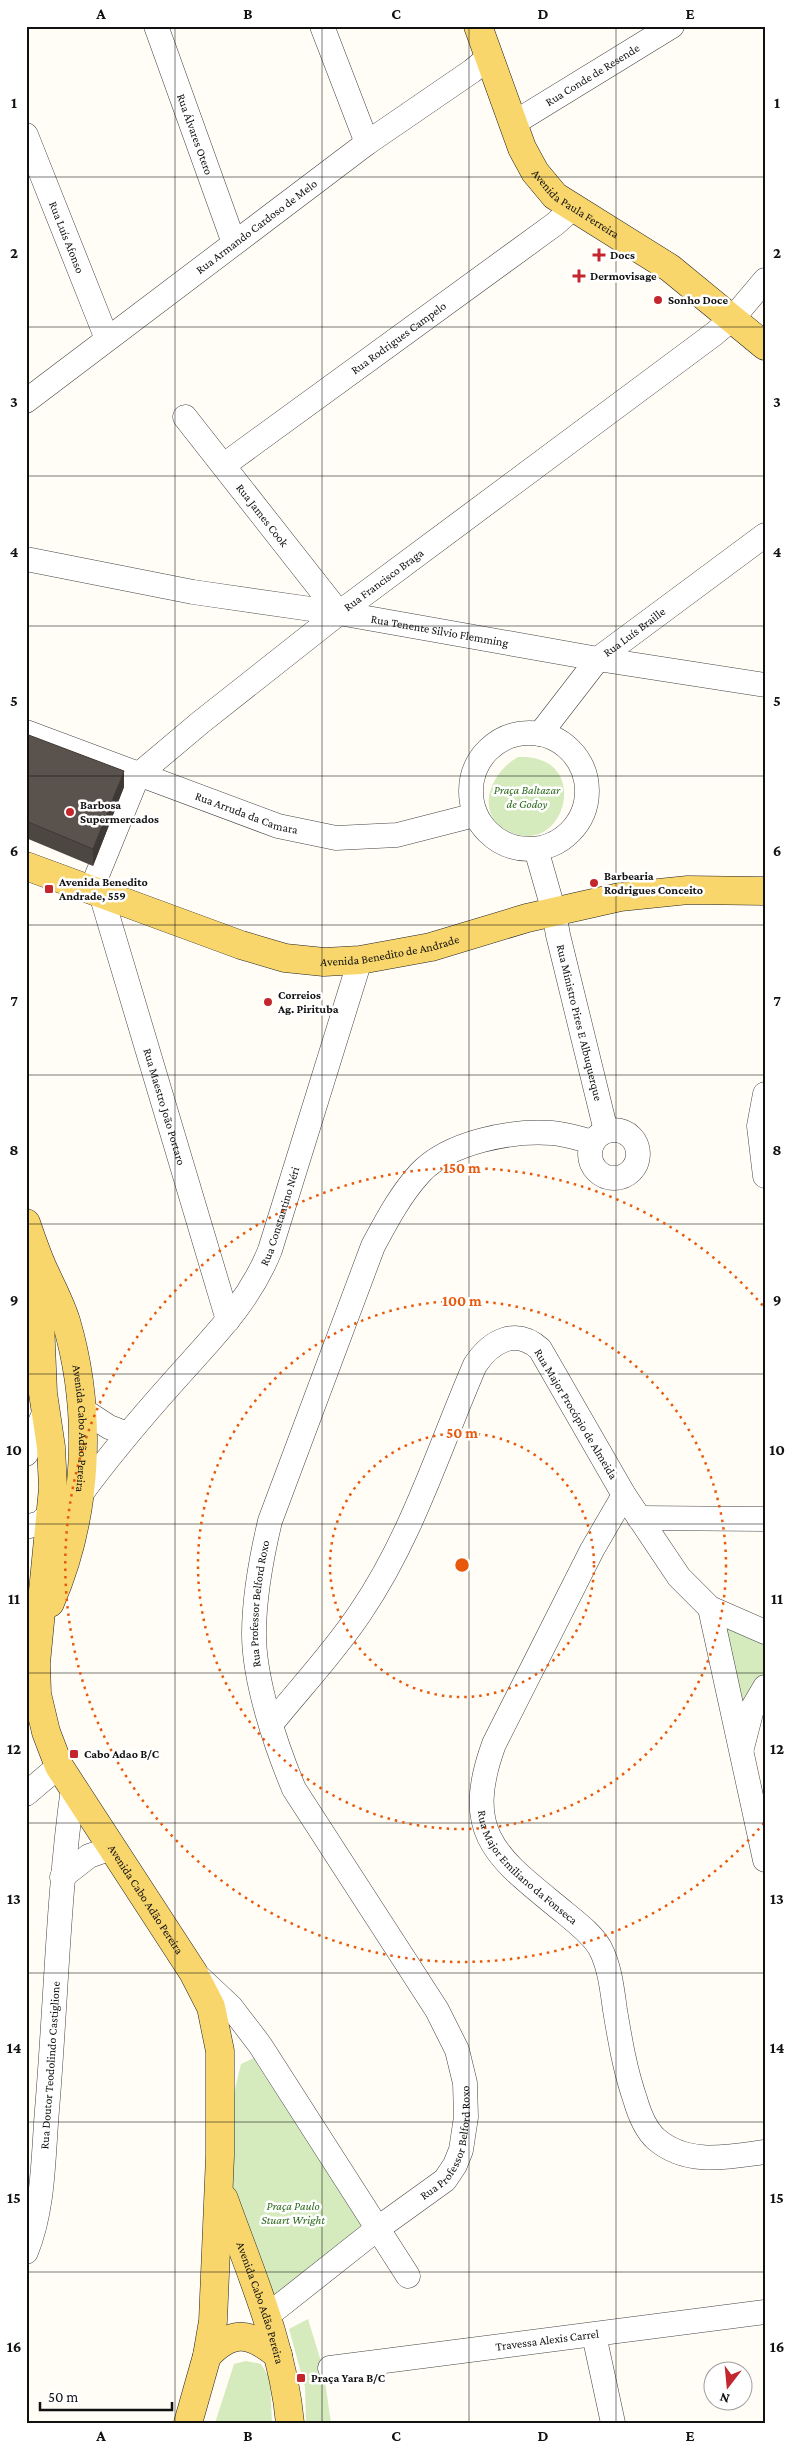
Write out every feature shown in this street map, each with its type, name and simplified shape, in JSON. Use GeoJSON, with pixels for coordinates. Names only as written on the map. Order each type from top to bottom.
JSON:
{"type":"FeatureCollection","features":[{"type":"Feature","properties":{"kind":"main road","name":"Avenida Paula Ferreira"},"geometry":{"type":"LineString","coordinates":[[478,26],[522,148],[546,188],[573,208],[670,268],[765,346]]}},
{"type":"Feature","properties":{"kind":"main road","name":"Avenida Benedito de Andrade"},"geometry":{"type":"LineString","coordinates":[[26,866],[241,945],[286,958],[324,962],[360,960],[431,947],[527,918],[620,897],[688,890],[765,891]]}},
{"type":"Feature","properties":{"kind":"main road","name":"Avenida Cabo Adão Pereira"},"geometry":{"type":"LineString","coordinates":[[26,1223],[41,1265],[66,1321],[83,1410],[83,1454],[72,1541],[58,1583],[41,1622]]}},
{"type":"Feature","properties":{"kind":"main road","name":"Avenida Cabo Adão Pereira"},"geometry":{"type":"LineString","coordinates":[[41,1265],[38,1397],[53,1468],[36,1663],[37,1694],[46,1732],[66,1777],[193,1972],[211,2007],[220,2051],[220,2186],[215,2300],[207,2356],[188,2423]]}},
{"type":"Feature","properties":{"kind":"main road"},"geometry":{"type":"LineString","coordinates":[[38,1397],[65,1396],[83,1410]]}},
{"type":"Feature","properties":{"kind":"main road"},"geometry":{"type":"LineString","coordinates":[[50,1514],[61,1510],[78,1498]]}},
{"type":"Feature","properties":{"kind":"main road","name":"Avenida Cabo Adão Pereira"},"geometry":{"type":"LineString","coordinates":[[220,2186],[267,2316],[278,2355],[290,2423]]}},
{"type":"Feature","properties":{"kind":"main road"},"geometry":{"type":"LineString","coordinates":[[207,2356],[216,2346],[229,2338],[244,2336],[258,2339],[278,2355]]}},
{"type":"Feature","properties":{"kind":"street","name":"Rua Álvares Otero"},"geometry":{"type":"LineString","coordinates":[[156,26],[234,243]]}},
{"type":"Feature","properties":{"kind":"street"},"geometry":{"type":"LineString","coordinates":[[322,26],[367,142]]}},
{"type":"Feature","properties":{"kind":"street","name":"Rua Conde de Resende"},"geometry":{"type":"LineString","coordinates":[[514,123],[672,26]]}},
{"type":"Feature","properties":{"kind":"street","name":"Rua Armando Cardoso de Melo"},"geometry":{"type":"LineString","coordinates":[[26,401],[367,142],[472,71],[489,57]]}},
{"type":"Feature","properties":{"kind":"street","name":"Rua Luís Afonso"},"geometry":{"type":"LineString","coordinates":[[26,135],[107,339]]}},
{"type":"Feature","properties":{"kind":"street","name":"Rua Rodrigues Campelo"},"geometry":{"type":"LineString","coordinates":[[224,466],[555,224],[573,208]]}},
{"type":"Feature","properties":{"kind":"street","name":"Rua Francisco Braga"},"geometry":{"type":"LineString","coordinates":[[96,892],[138,775],[201,722],[339,613],[733,318],[765,280]]}},
{"type":"Feature","properties":{"kind":"street","name":"Rua James Cook"},"geometry":{"type":"LineString","coordinates":[[185,417],[339,613]]}},
{"type":"Feature","properties":{"kind":"street","name":"Rua Luís Braille"},"geometry":{"type":"LineString","coordinates":[[540,734],[598,659],[759,543]]}},
{"type":"Feature","properties":{"kind":"street","name":"Rua Tenente Silvio Flemming"},"geometry":{"type":"LineString","coordinates":[[26,560],[193,592],[339,613],[598,659],[765,685]]}},
{"type":"Feature","properties":{"kind":"street","name":"Rua Arruda da Camara"},"geometry":{"type":"LineString","coordinates":[[26,732],[278,826],[336,838],[397,835],[475,815]]}},
{"type":"Feature","properties":{"kind":"street"},"geometry":{"type":"LineString","coordinates":[[525,732],[540,734],[560,741],[575,755],[585,773],[588,793],[583,813],[572,830],[556,843],[536,849],[518,849],[500,842],[486,831],[475,815],[470,798],[470,782],[475,767],[483,753],[495,743],[509,736],[525,732]]}},
{"type":"Feature","properties":{"kind":"street","name":"Rua Ministro Pires E Albuquerque"},"geometry":{"type":"LineString","coordinates":[[536,849],[554,912],[600,1136]]}},
{"type":"Feature","properties":{"kind":"street","name":"Rua Maestro João Portaro"},"geometry":{"type":"LineString","coordinates":[[96,892],[228,1320]]}},
{"type":"Feature","properties":{"kind":"street","name":"Rua Constantino Néri"},"geometry":{"type":"LineString","coordinates":[[78,1498],[127,1434],[228,1320],[260,1276],[270,1250],[360,960]]}},
{"type":"Feature","properties":{"kind":"street"},"geometry":{"type":"LineString","coordinates":[[765,1094],[759,1126],[765,1176]]}},
{"type":"Feature","properties":{"kind":"street","name":"Rua Professor Belford Roxo"},"geometry":{"type":"LineString","coordinates":[[267,2316],[377,2229],[445,2180],[455,2165],[461,2150],[466,2117],[465,2083],[457,2050],[437,2010],[294,1789],[282,1760],[260,1681],[254,1636],[259,1568],[270,1521],[373,1246],[395,1204],[422,1171],[453,1150],[483,1139],[523,1133],[600,1136]]}},
{"type":"Feature","properties":{"kind":"street","name":"Rua Major Procópio de Almeida"},"geometry":{"type":"LineString","coordinates":[[272,1723],[360,1613],[398,1547],[433,1470],[475,1365],[485,1351],[496,1344],[520,1338],[532,1342],[540,1350],[624,1495],[680,1577],[710,1608],[765,1632]]}},
{"type":"Feature","properties":{"kind":"street"},"geometry":{"type":"LineString","coordinates":[[26,1454],[38,1397]]}},
{"type":"Feature","properties":{"kind":"street"},"geometry":{"type":"LineString","coordinates":[[83,1410],[109,1427],[127,1434]]}},
{"type":"Feature","properties":{"kind":"street","name":"Rua Major Emiliano da Fonseca"},"geometry":{"type":"LineString","coordinates":[[624,1495],[592,1550],[494,1744],[484,1770],[481,1794],[482,1817],[490,1843],[508,1866],[586,1931],[600,1947],[609,1970],[626,2072],[640,2115],[654,2138],[671,2150],[694,2157],[719,2158],[765,2152]]}},
{"type":"Feature","properties":{"kind":"street"},"geometry":{"type":"LineString","coordinates":[[26,1527],[40,1523],[50,1514]]}},
{"type":"Feature","properties":{"kind":"street"},"geometry":{"type":"LineString","coordinates":[[639,1518],[765,1519]]}},
{"type":"Feature","properties":{"kind":"street"},"geometry":{"type":"LineString","coordinates":[[710,1608],[765,1860]]}},
{"type":"Feature","properties":{"kind":"street"},"geometry":{"type":"LineString","coordinates":[[741,1754],[752,1709],[765,1687]]}},
{"type":"Feature","properties":{"kind":"street"},"geometry":{"type":"LineString","coordinates":[[26,1794],[66,1777]]}},
{"type":"Feature","properties":{"kind":"street","name":"Rua Doutor Teodolindo Castiglione"},"geometry":{"type":"LineString","coordinates":[[26,2252],[33,2234],[39,2203],[54,2022],[66,1777]]}},
{"type":"Feature","properties":{"kind":"street"},"geometry":{"type":"LineString","coordinates":[[62,1877],[89,1856],[112,1848]]}},
{"type":"Feature","properties":{"kind":"street"},"geometry":{"type":"LineString","coordinates":[[193,1972],[231,2007],[260,2045],[408,2276]]}},
{"type":"Feature","properties":{"kind":"street","name":"Travessa Alexis Carrel"},"geometry":{"type":"LineString","coordinates":[[330,2368],[765,2312]]}},
{"type":"Feature","properties":{"kind":"street"},"geometry":{"type":"LineString","coordinates":[[594,2335],[613,2423]]}},
{"type":"Feature","properties":{"kind":"green space","name":"Praça Baltazar de Godoy"},"geometry":{"type":"Polygon","coordinates":[[[518,757],[542,761],[557,772],[564,788],[563,806],[555,822],[542,833],[524,836],[503,828],[494,820],[490,810],[489,800],[495,780],[509,763],[518,757]]]}},
{"type":"Feature","properties":{"kind":"green space"},"geometry":{"type":"Polygon","coordinates":[[[721,1622],[765,1639],[765,1676],[744,1725],[721,1622]]]}},
{"type":"Feature","properties":{"kind":"green space","name":"Praça Paulo Stuart Wright"},"geometry":{"type":"Polygon","coordinates":[[[256,2057],[364,2225],[268,2311],[229,2193],[227,2122],[241,2064],[256,2057]]]}},
{"type":"Feature","properties":{"kind":"green space"},"geometry":{"type":"Polygon","coordinates":[[[308,2319],[323,2368],[331,2423],[306,2423],[305,2387],[289,2329],[308,2319]]]}},
{"type":"Feature","properties":{"kind":"green space"},"geometry":{"type":"Polygon","coordinates":[[[246,2361],[261,2364],[270,2379],[272,2423],[215,2423],[234,2364],[246,2361]]]}},
{"type":"Feature","properties":{"kind":"building","name":"Barbosa Supermercados"},"geometry":{"type":"Polygon","coordinates":[[[26,734],[124,771],[93,849],[26,821],[26,734]]]}},
{"type":"Feature","properties":{"kind":"place","name":"Docs"},"geometry":{"type":"Point","coordinates":[599,255]}},
{"type":"Feature","properties":{"kind":"place","name":"Dermovisage"},"geometry":{"type":"Point","coordinates":[579,276]}},
{"type":"Feature","properties":{"kind":"place","name":"Sonho Doce"},"geometry":{"type":"Point","coordinates":[658,300]}},
{"type":"Feature","properties":{"kind":"place","name":"Barbosa Supermercados"},"geometry":{"type":"Point","coordinates":[70,812]}},
{"type":"Feature","properties":{"kind":"place","name":"Barbearia Rodrigues Conceito"},"geometry":{"type":"Point","coordinates":[594,883]}},
{"type":"Feature","properties":{"kind":"place","name":"Avenida Benedito Andrade, 559"},"geometry":{"type":"Point","coordinates":[49,889]}},
{"type":"Feature","properties":{"kind":"place","name":"Correios Ag. Pirituba"},"geometry":{"type":"Point","coordinates":[268,1002]}},
{"type":"Feature","properties":{"kind":"place","name":"Cabo Adao B/C"},"geometry":{"type":"Point","coordinates":[74,1754]}},
{"type":"Feature","properties":{"kind":"place","name":"Praça Yara B/C"},"geometry":{"type":"Point","coordinates":[301,2378]}}]}
